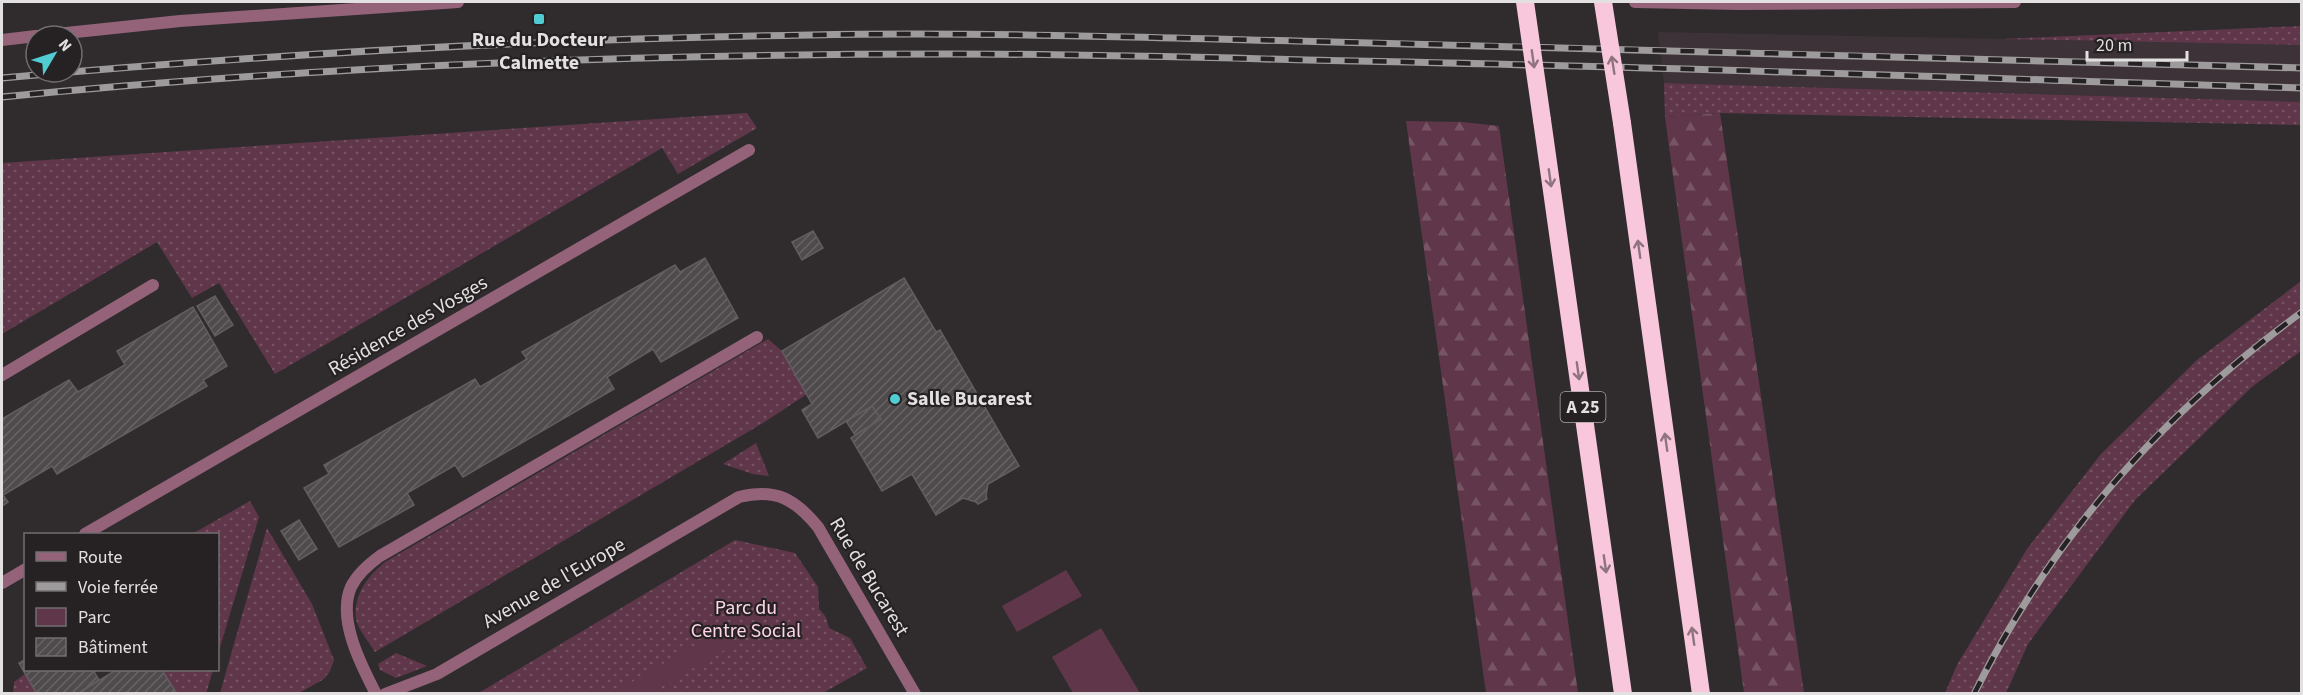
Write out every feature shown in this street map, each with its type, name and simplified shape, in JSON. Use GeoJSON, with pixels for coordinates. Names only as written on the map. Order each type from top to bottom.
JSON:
{"type":"FeatureCollection","features":[{"type":"Feature","properties":{"kind":"highway","name":"A 25"},"geometry":{"type":"LineString","coordinates":[[1526,2],[1623,693]]}},
{"type":"Feature","properties":{"kind":"highway"},"geometry":{"type":"LineString","coordinates":[[1603,2],[1622,123],[1701,693]]}},
{"type":"Feature","properties":{"kind":"street"},"geometry":{"type":"LineString","coordinates":[[84,31],[180,21],[458,2]]}},
{"type":"Feature","properties":{"kind":"street"},"geometry":{"type":"LineString","coordinates":[[1635,2],[2015,2]]}},
{"type":"Feature","properties":{"kind":"street"},"geometry":{"type":"LineString","coordinates":[[2,39],[24,37]]}},
{"type":"Feature","properties":{"kind":"street","name":"Résidence des Vosges"},"geometry":{"type":"LineString","coordinates":[[87,533],[749,150]]}},
{"type":"Feature","properties":{"kind":"street"},"geometry":{"type":"LineString","coordinates":[[2,375],[153,285]]}},
{"type":"Feature","properties":{"kind":"street"},"geometry":{"type":"LineString","coordinates":[[376,693],[361,665],[345,612],[351,586],[365,568],[380,556],[757,337]]}},
{"type":"Feature","properties":{"kind":"street","name":"Rue de Bucarest"},"geometry":{"type":"LineString","coordinates":[[739,497],[764,493],[780,496],[800,506],[809,516],[818,527],[915,693]]}},
{"type":"Feature","properties":{"kind":"street","name":"Avenue de l'Europe"},"geometry":{"type":"LineString","coordinates":[[385,693],[437,674],[739,497]]}},
{"type":"Feature","properties":{"kind":"street"},"geometry":{"type":"LineString","coordinates":[[2,583],[24,570]]}},
{"type":"Feature","properties":{"kind":"shaded area"},"geometry":{"type":"Polygon","coordinates":[[[1658,32],[2301,45],[2301,102],[1664,83],[1658,32]]]}},
{"type":"Feature","properties":{"kind":"green space"},"geometry":{"type":"Polygon","coordinates":[[[2302,26],[2301,45],[2002,39],[2302,26]]]}},
{"type":"Feature","properties":{"kind":"green space"},"geometry":{"type":"Polygon","coordinates":[[[1664,83],[2301,102],[2301,125],[1720,113],[1665,117],[1664,83]]]}},
{"type":"Feature","properties":{"kind":"green space"},"geometry":{"type":"Polygon","coordinates":[[[747,113],[757,128],[678,174],[662,148],[275,374],[219,283],[192,298],[157,242],[2,334],[2,163],[747,113]]]}},
{"type":"Feature","properties":{"kind":"green space"},"geometry":{"type":"Polygon","coordinates":[[[1720,113],[1804,693],[1744,693],[1665,117],[1720,113]]]}},
{"type":"Feature","properties":{"kind":"green space"},"geometry":{"type":"Polygon","coordinates":[[[1406,121],[1462,122],[1499,126],[1578,693],[1486,693],[1406,121]]]}},
{"type":"Feature","properties":{"kind":"green space"},"geometry":{"type":"Polygon","coordinates":[[[2301,281],[2301,351],[2253,386],[2135,500],[2028,644],[2006,693],[1945,693],[1957,665],[2027,549],[2101,454],[2197,360],[2301,281]]]}},
{"type":"Feature","properties":{"kind":"green space"},"geometry":{"type":"Polygon","coordinates":[[[768,339],[782,351],[807,394],[763,423],[375,652],[359,628],[356,610],[363,587],[385,562],[768,339]]]}},
{"type":"Feature","properties":{"kind":"green space"},"geometry":{"type":"Polygon","coordinates":[[[756,443],[769,476],[753,474],[723,464],[756,443]]]}},
{"type":"Feature","properties":{"kind":"green space"},"geometry":{"type":"Polygon","coordinates":[[[250,501],[259,517],[219,651],[219,533],[194,533],[250,501]]]}},
{"type":"Feature","properties":{"kind":"green space"},"geometry":{"type":"Polygon","coordinates":[[[267,528],[312,604],[334,660],[324,679],[299,693],[220,693],[267,528]]]}},
{"type":"Feature","properties":{"kind":"green space","name":"Parc du Centre Social"},"geometry":{"type":"Polygon","coordinates":[[[735,540],[795,553],[818,587],[819,609],[826,617],[829,628],[850,638],[867,668],[823,693],[477,694],[735,540]]]}},
{"type":"Feature","properties":{"kind":"green space"},"geometry":{"type":"Polygon","coordinates":[[[1066,570],[1082,596],[1017,632],[1002,606],[1066,570]]]}},
{"type":"Feature","properties":{"kind":"green space"},"geometry":{"type":"Polygon","coordinates":[[[724,628],[733,645],[651,693],[613,693],[724,628]]]}},
{"type":"Feature","properties":{"kind":"green space"},"geometry":{"type":"Polygon","coordinates":[[[1101,628],[1140,693],[1073,693],[1052,657],[1101,628]]]}},
{"type":"Feature","properties":{"kind":"green space"},"geometry":{"type":"Polygon","coordinates":[[[396,653],[427,666],[396,678],[380,670],[378,664],[396,653]]]}},
{"type":"Feature","properties":{"kind":"green space"},"geometry":{"type":"Polygon","coordinates":[[[163,671],[213,671],[206,694],[177,693],[163,671]]]}},
{"type":"Feature","properties":{"kind":"green space"},"geometry":{"type":"Polygon","coordinates":[[[25,674],[37,693],[13,694],[14,682],[25,674]]]}},
{"type":"Feature","properties":{"kind":"building"},"geometry":{"type":"Polygon","coordinates":[[[813,231],[823,248],[802,260],[792,242],[813,231]]]}},
{"type":"Feature","properties":{"kind":"building"},"geometry":{"type":"Polygon","coordinates":[[[705,258],[738,318],[661,362],[653,349],[607,377],[614,389],[463,477],[455,465],[407,493],[414,505],[339,547],[304,488],[329,474],[324,465],[475,379],[480,387],[527,359],[522,352],[675,265],[680,272],[705,258]]]}},
{"type":"Feature","properties":{"kind":"building","name":"Salle Bucarest"},"geometry":{"type":"Polygon","coordinates":[[[904,278],[936,332],[940,330],[1019,466],[988,484],[987,499],[978,504],[963,498],[936,515],[912,474],[882,491],[851,438],[881,419],[872,406],[818,438],[802,410],[812,404],[782,351],[904,278]]]}},
{"type":"Feature","properties":{"kind":"building"},"geometry":{"type":"Polygon","coordinates":[[[215,296],[233,325],[215,336],[197,306],[215,296]]]}},
{"type":"Feature","properties":{"kind":"building"},"geometry":{"type":"Polygon","coordinates":[[[193,307],[227,366],[203,380],[207,386],[57,474],[52,466],[3,495],[8,502],[2,506],[2,419],[69,380],[78,392],[125,365],[117,351],[193,307]]]}},
{"type":"Feature","properties":{"kind":"building"},"geometry":{"type":"Polygon","coordinates":[[[872,406],[881,419],[855,435],[846,421],[872,406]]]}},
{"type":"Feature","properties":{"kind":"building"},"geometry":{"type":"Polygon","coordinates":[[[299,520],[317,549],[299,560],[281,531],[299,520]]]}},
{"type":"Feature","properties":{"kind":"building"},"geometry":{"type":"Polygon","coordinates":[[[24,660],[24,671],[94,671],[99,680],[77,694],[37,694],[19,663],[24,660]]]}},
{"type":"Feature","properties":{"kind":"building"},"geometry":{"type":"Polygon","coordinates":[[[114,671],[163,671],[177,694],[77,694],[114,671]]]}},
{"type":"Feature","properties":{"kind":"railway"},"geometry":{"type":"LineString","coordinates":[[2,78],[405,49],[608,40],[871,34],[1174,38],[2302,68]]}},
{"type":"Feature","properties":{"kind":"railway"},"geometry":{"type":"LineString","coordinates":[[2,97],[238,77],[475,64],[712,56],[949,54],[1804,72],[2302,88]]}},
{"type":"Feature","properties":{"kind":"railway"},"geometry":{"type":"LineString","coordinates":[[1974,694],[2038,583],[2075,531],[2114,483],[2156,437],[2202,393],[2302,312]]}},
{"type":"Feature","properties":{"kind":"place","name":"Rue du Docteur Calmette"},"geometry":{"type":"Point","coordinates":[539,19]}},
{"type":"Feature","properties":{"kind":"place","name":"Salle Bucarest"},"geometry":{"type":"Point","coordinates":[895,399]}}]}
